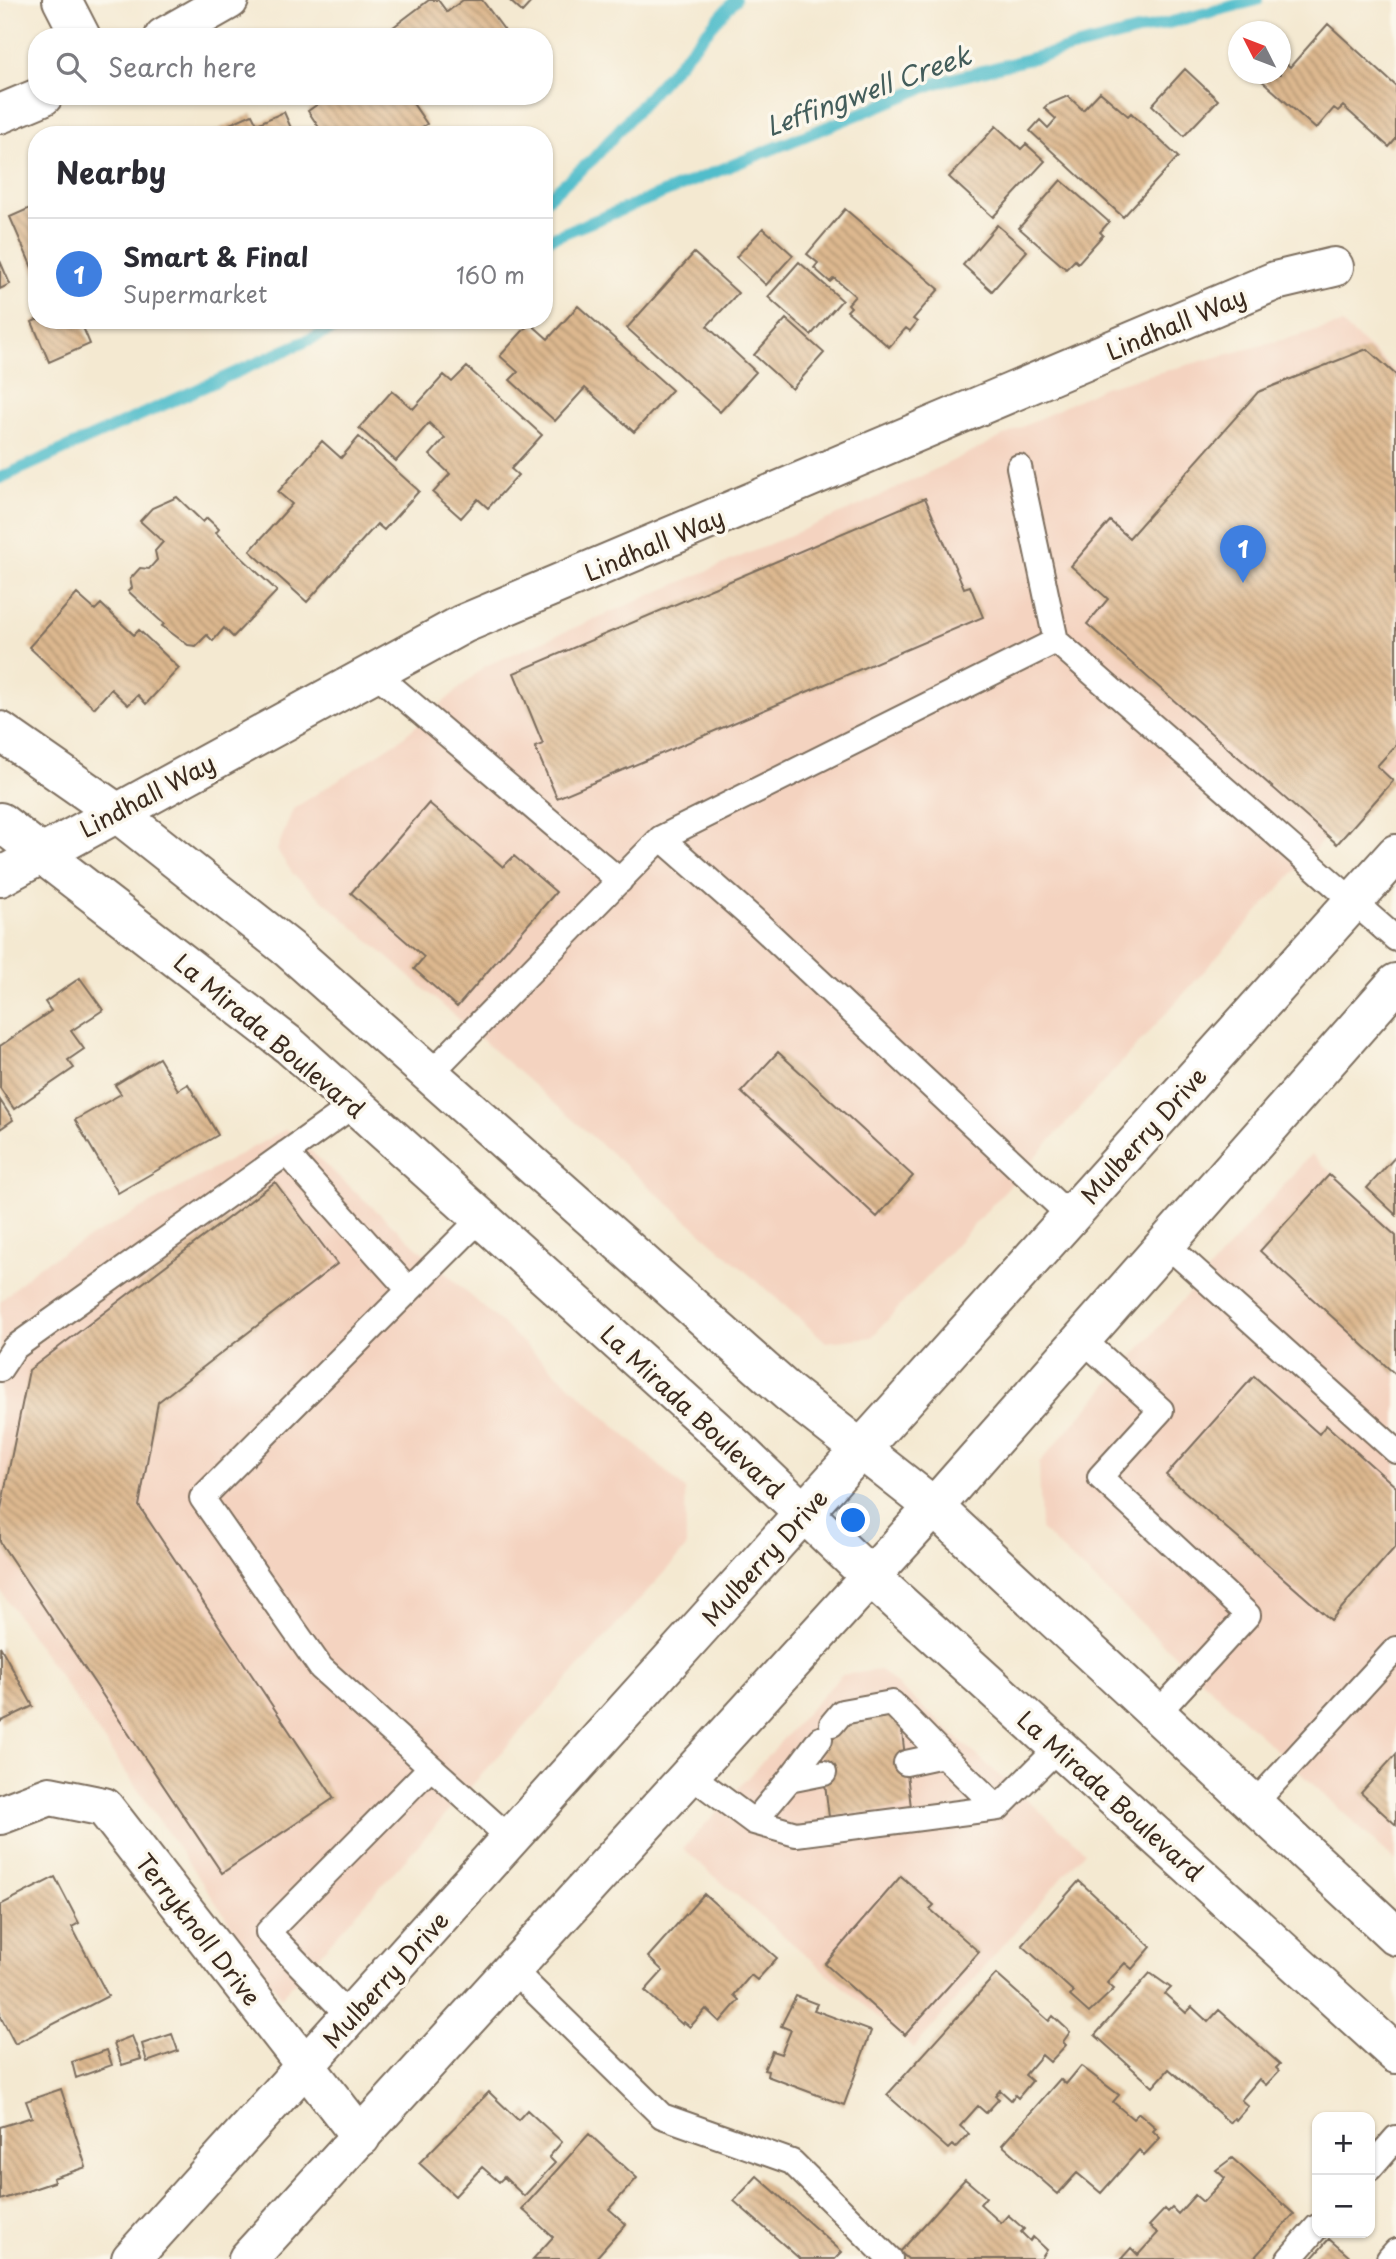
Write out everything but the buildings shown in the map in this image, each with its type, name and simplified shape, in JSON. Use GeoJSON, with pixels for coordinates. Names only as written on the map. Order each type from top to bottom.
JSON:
{"type":"FeatureCollection","features":[{"type":"Feature","properties":{"kind":"main road"},"geometry":{"type":"LineString","coordinates":[[62,0],[76,28]]}},
{"type":"Feature","properties":{"kind":"main road"},"geometry":{"type":"LineString","coordinates":[[180,28],[229,0]]}},
{"type":"Feature","properties":{"kind":"main road"},"geometry":{"type":"LineString","coordinates":[[0,114],[28,102]]}},
{"type":"Feature","properties":{"kind":"main road","name":"Lindhall Way"},"geometry":{"type":"LineString","coordinates":[[0,877],[116,811],[463,624],[1275,281],[1334,267]]}},
{"type":"Feature","properties":{"kind":"main road"},"geometry":{"type":"LineString","coordinates":[[0,731],[116,811],[289,949],[789,1393],[934,1507],[1396,1936]]}},
{"type":"Feature","properties":{"kind":"main road","name":"La Mirada Boulevard"},"geometry":{"type":"LineString","coordinates":[[0,822],[289,1045],[1396,2054]]}},
{"type":"Feature","properties":{"kind":"main road","name":"Mulberry Drive"},"geometry":{"type":"LineString","coordinates":[[131,2259],[1396,854]]}},
{"type":"Feature","properties":{"kind":"main road"},"geometry":{"type":"LineString","coordinates":[[248,2259],[872,1578],[1396,983]]}},
{"type":"Feature","properties":{"kind":"main road","name":"Terryknoll Drive"},"geometry":{"type":"LineString","coordinates":[[0,1815],[50,1796],[104,1807],[361,2137]]}},
{"type":"Feature","properties":{"kind":"lane"},"geometry":{"type":"LineString","coordinates":[[1019,467],[1056,641],[1396,939]]}},
{"type":"Feature","properties":{"kind":"lane"},"geometry":{"type":"LineString","coordinates":[[431,1073],[661,838],[1056,641]]}},
{"type":"Feature","properties":{"kind":"lane"},"geometry":{"type":"LineString","coordinates":[[374,673],[620,881]]}},
{"type":"Feature","properties":{"kind":"lane"},"geometry":{"type":"LineString","coordinates":[[661,838],[752,918],[1070,1216]]}},
{"type":"Feature","properties":{"kind":"lane"},"geometry":{"type":"LineString","coordinates":[[0,1369],[14,1348],[355,1104]]}},
{"type":"Feature","properties":{"kind":"lane"},"geometry":{"type":"LineString","coordinates":[[286,1153],[409,1290]]}},
{"type":"Feature","properties":{"kind":"lane"},"geometry":{"type":"LineString","coordinates":[[481,1218],[202,1498],[321,1668],[511,1839]]}},
{"type":"Feature","properties":{"kind":"lane"},"geometry":{"type":"LineString","coordinates":[[1166,1244],[1396,1451]]}},
{"type":"Feature","properties":{"kind":"lane"},"geometry":{"type":"LineString","coordinates":[[1082,1339],[1161,1410],[1100,1477],[1248,1615],[1156,1715]]}},
{"type":"Feature","properties":{"kind":"lane"},"geometry":{"type":"LineString","coordinates":[[1253,1805],[1396,1649]]}},
{"type":"Feature","properties":{"kind":"lane"},"geometry":{"type":"LineString","coordinates":[[754,1822],[842,1712],[892,1703],[998,1808]]}},
{"type":"Feature","properties":{"kind":"lane"},"geometry":{"type":"LineString","coordinates":[[692,1776],[754,1822],[796,1834],[998,1808],[1059,1747]]}},
{"type":"Feature","properties":{"kind":"lane"},"geometry":{"type":"LineString","coordinates":[[906,1763],[943,1755]]}},
{"type":"Feature","properties":{"kind":"lane"},"geometry":{"type":"LineString","coordinates":[[351,2017],[268,1932],[431,1767]]}},
{"type":"Feature","properties":{"kind":"lane"},"geometry":{"type":"LineString","coordinates":[[789,1780],[824,1773]]}},
{"type":"Feature","properties":{"kind":"lane"},"geometry":{"type":"LineString","coordinates":[[513,1970],[662,2116],[792,2162],[890,2259]]}},
{"type":"Feature","properties":{"kind":"lane"},"geometry":{"type":"LineString","coordinates":[[1375,2162],[1396,2138]]}},
{"type":"Feature","properties":{"kind":"lane"},"geometry":{"type":"LineString","coordinates":[[1289,2259],[1312,2233]]}},
{"type":"Feature","properties":{"kind":"lane"},"geometry":{"type":"LineString","coordinates":[[1389,2259],[1396,2252]]}},
{"type":"Feature","properties":{"kind":"shaded area"},"geometry":{"type":"Polygon","coordinates":[[[1342,324],[1396,372],[1396,760],[872,1337],[826,1342],[293,874],[277,850],[293,809],[401,739],[485,666],[868,502],[1104,387],[1342,324]]]}},
{"type":"Feature","properties":{"kind":"shaded area"},"geometry":{"type":"Polygon","coordinates":[[[286,1129],[685,1489],[686,1548],[281,1997],[0,1590],[0,1302],[37,1267],[286,1129]]]}},
{"type":"Feature","properties":{"kind":"shaded area"},"geometry":{"type":"Polygon","coordinates":[[[1311,1154],[1396,1231],[1396,1862],[1041,1530],[1039,1463],[1311,1154]]]}},
{"type":"Feature","properties":{"kind":"shaded area"},"geometry":{"type":"Polygon","coordinates":[[[880,1670],[1085,1851],[914,2048],[683,1849],[841,1675],[880,1670]]]}},
{"type":"Feature","properties":{"kind":"waterway"},"geometry":{"type":"LineString","coordinates":[[553,193],[593,159],[735,0]]}},
{"type":"Feature","properties":{"kind":"waterway","name":"Leffingwell Creek"},"geometry":{"type":"LineString","coordinates":[[553,237],[936,83],[1257,0]]}},
{"type":"Feature","properties":{"kind":"waterway","name":"Leffingwell Creek"},"geometry":{"type":"LineString","coordinates":[[0,478],[333,329]]}},
{"type":"Feature","properties":{"kind":"place","name":"Smart & Final"},"geometry":{"type":"Point","coordinates":[1243,583]}}]}
